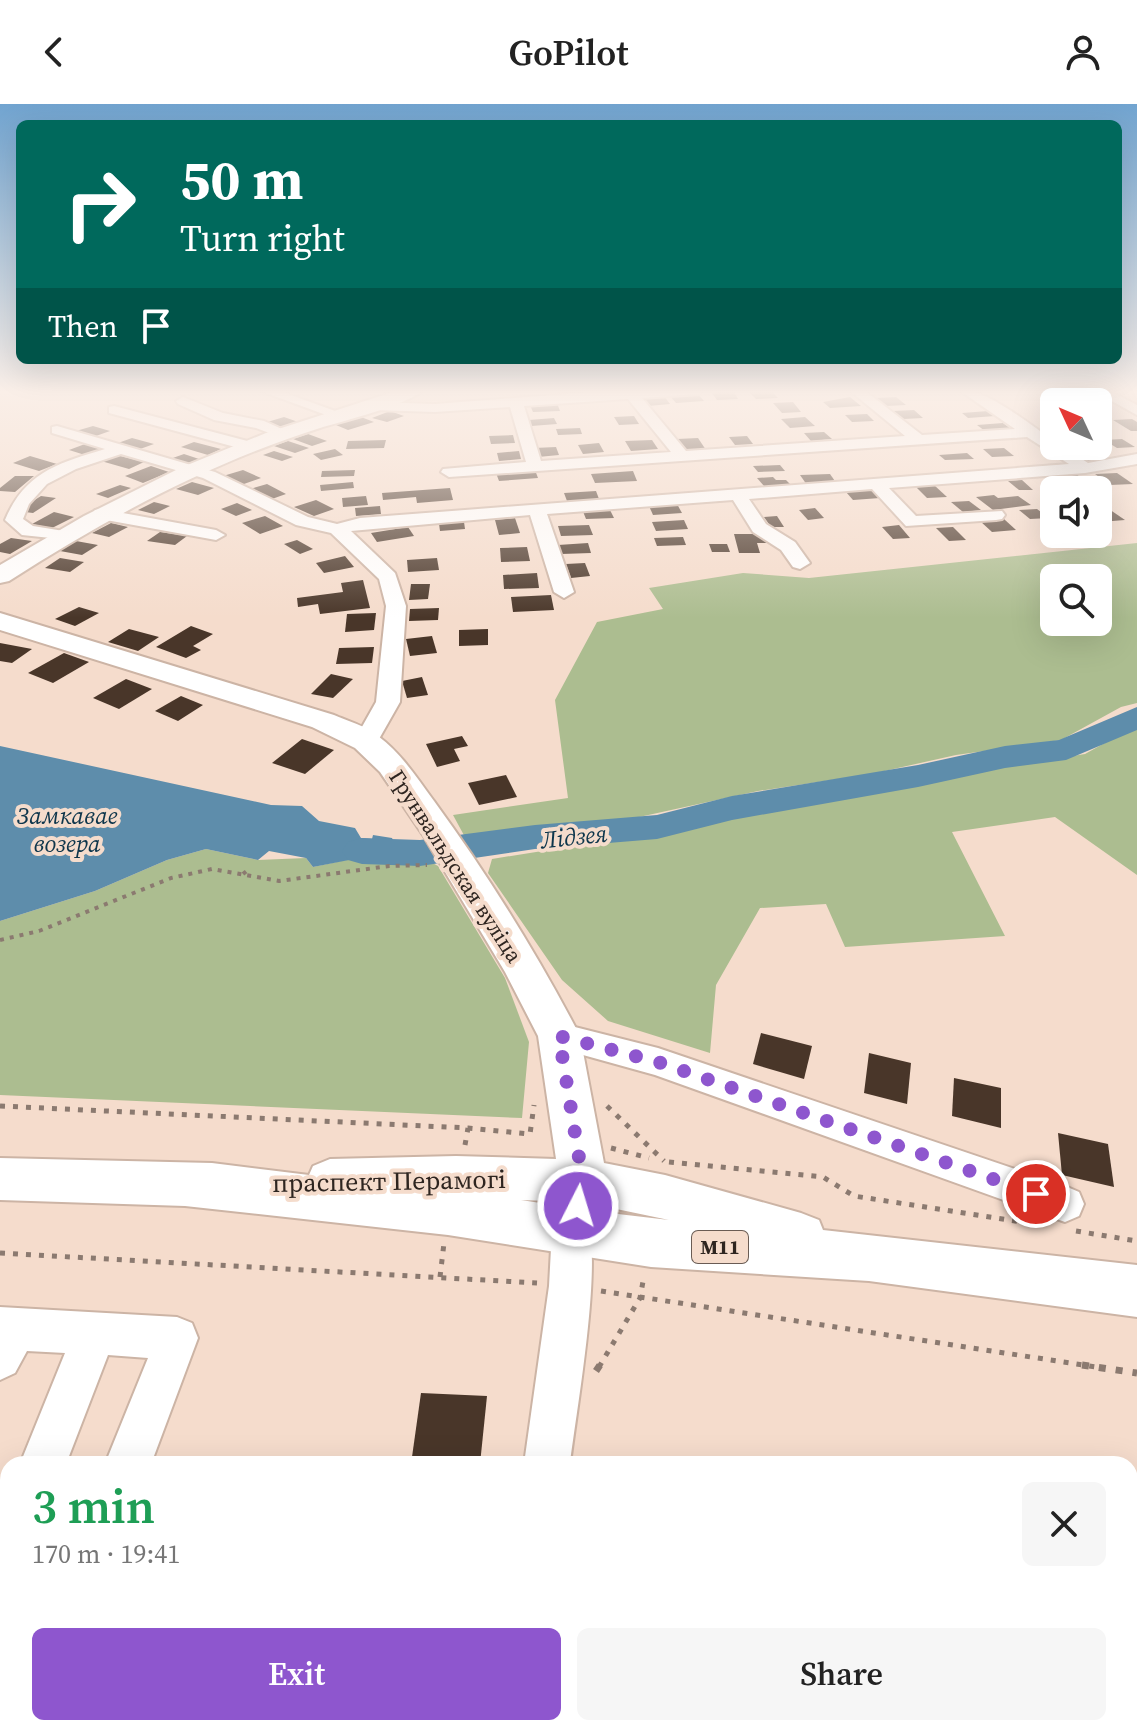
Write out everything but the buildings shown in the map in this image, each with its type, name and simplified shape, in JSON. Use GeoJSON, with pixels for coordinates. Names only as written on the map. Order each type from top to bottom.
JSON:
{"type":"FeatureCollection","features":[{"type":"Feature","properties":{"kind":"main road"},"geometry":{"type":"LineString","coordinates":[[0,576],[101,514],[203,466]]}},
{"type":"Feature","properties":{"kind":"main road","name":"Грунвальдская вуліца"},"geometry":{"type":"LineString","coordinates":[[0,621],[286,708],[366,741],[391,765],[438,831],[448,872],[523,967],[559,1036],[580,1160],[572,1230]]}},
{"type":"Feature","properties":{"kind":"main road","name":"праспект Перамогі"},"geometry":{"type":"LineString","coordinates":[[0,1179],[187,1185],[459,1176],[580,1160],[660,1196],[869,1257]]}},
{"type":"Feature","properties":{"kind":"main road","name":"праспект Перамогі"},"geometry":{"type":"LineString","coordinates":[[187,1185],[448,1212],[651,1243],[869,1257],[1136,1291]]}},
{"type":"Feature","properties":{"kind":"street"},"geometry":{"type":"LineString","coordinates":[[64,536],[28,531],[14,520],[19,502],[52,472],[70,466]]}},
{"type":"Feature","properties":{"kind":"street"},"geometry":{"type":"LineString","coordinates":[[179,466],[194,470],[302,521],[337,529],[360,523],[536,508],[1096,466]]}},
{"type":"Feature","properties":{"kind":"street"},"geometry":{"type":"LineString","coordinates":[[449,472],[546,466]]}},
{"type":"Feature","properties":{"kind":"street"},"geometry":{"type":"LineString","coordinates":[[876,484],[912,522],[996,515]]}},
{"type":"Feature","properties":{"kind":"street"},"geometry":{"type":"LineString","coordinates":[[738,495],[759,528],[788,546],[800,563]]}},
{"type":"Feature","properties":{"kind":"street"},"geometry":{"type":"LineString","coordinates":[[536,508],[564,592]]}},
{"type":"Feature","properties":{"kind":"street"},"geometry":{"type":"LineString","coordinates":[[101,514],[216,535]]}},
{"type":"Feature","properties":{"kind":"street"},"geometry":{"type":"LineString","coordinates":[[337,529],[388,577],[396,606],[388,702],[366,741]]}},
{"type":"Feature","properties":{"kind":"street"},"geometry":{"type":"LineString","coordinates":[[559,1036],[658,1062],[1061,1220]]}},
{"type":"Feature","properties":{"kind":"street"},"geometry":{"type":"LineString","coordinates":[[548,1456],[570,1286],[572,1230]]}},
{"type":"Feature","properties":{"kind":"street"},"geometry":{"type":"LineString","coordinates":[[5,1338],[95,1333],[177,1338],[131,1456]]}},
{"type":"Feature","properties":{"kind":"street"},"geometry":{"type":"LineString","coordinates":[[46,1456],[95,1333]]}},
{"type":"Feature","properties":{"kind":"path"},"geometry":{"type":"LineString","coordinates":[[0,940],[39,931],[171,878],[212,869],[279,881],[389,866],[448,872]]}},
{"type":"Feature","properties":{"kind":"path"},"geometry":{"type":"LineString","coordinates":[[243,874],[250,868]]}},
{"type":"Feature","properties":{"kind":"path"},"geometry":{"type":"LineString","coordinates":[[530,1134],[536,1096]]}},
{"type":"Feature","properties":{"kind":"path"},"geometry":{"type":"LineString","coordinates":[[0,1106],[468,1128],[530,1134],[580,1160],[664,1161],[823,1177],[854,1196],[1061,1220],[1137,1241]]}},
{"type":"Feature","properties":{"kind":"green space"},"geometry":{"type":"Polygon","coordinates":[[[1137,543],[1137,703],[1121,707],[1061,740],[956,755],[871,774],[758,791],[630,819],[466,839],[453,815],[568,798],[555,700],[597,622],[663,609],[649,588],[743,573],[809,578],[1137,543]]]}},
{"type":"Feature","properties":{"kind":"green space"},"geometry":{"type":"Polygon","coordinates":[[[1137,725],[1137,875],[1055,817],[952,832],[1005,936],[845,947],[826,904],[760,908],[716,985],[710,1053],[608,1021],[562,980],[488,873],[492,859],[642,835],[771,807],[891,791],[971,772],[1085,754],[1137,725]]]}},
{"type":"Feature","properties":{"kind":"green space"},"geometry":{"type":"Polygon","coordinates":[[[206,849],[258,860],[306,858],[313,867],[377,855],[408,856],[438,866],[505,978],[529,1042],[522,1118],[0,1095],[0,921],[95,891],[167,860],[206,849]]]}},
{"type":"Feature","properties":{"kind":"water","name":"Замкавае возера"},"geometry":{"type":"Polygon","coordinates":[[[0,746],[271,805],[302,806],[319,821],[355,828],[361,838],[372,839],[373,835],[392,838],[394,842],[415,844],[423,858],[380,854],[313,867],[306,858],[269,851],[258,860],[206,849],[167,860],[95,891],[0,921],[0,746]]]}},
{"type":"Feature","properties":{"kind":"waterway","name":"Лідзея"},"geometry":{"type":"LineString","coordinates":[[362,851],[420,853],[535,837],[657,827],[732,808],[918,776],[1005,757],[1066,750],[1137,717]]}},
{"type":"Feature","properties":{"kind":"route"},"geometry":{"type":"LineString","coordinates":[[578,1206],[583,1182],[559,1036],[658,1062],[1036,1194]]}}]}
